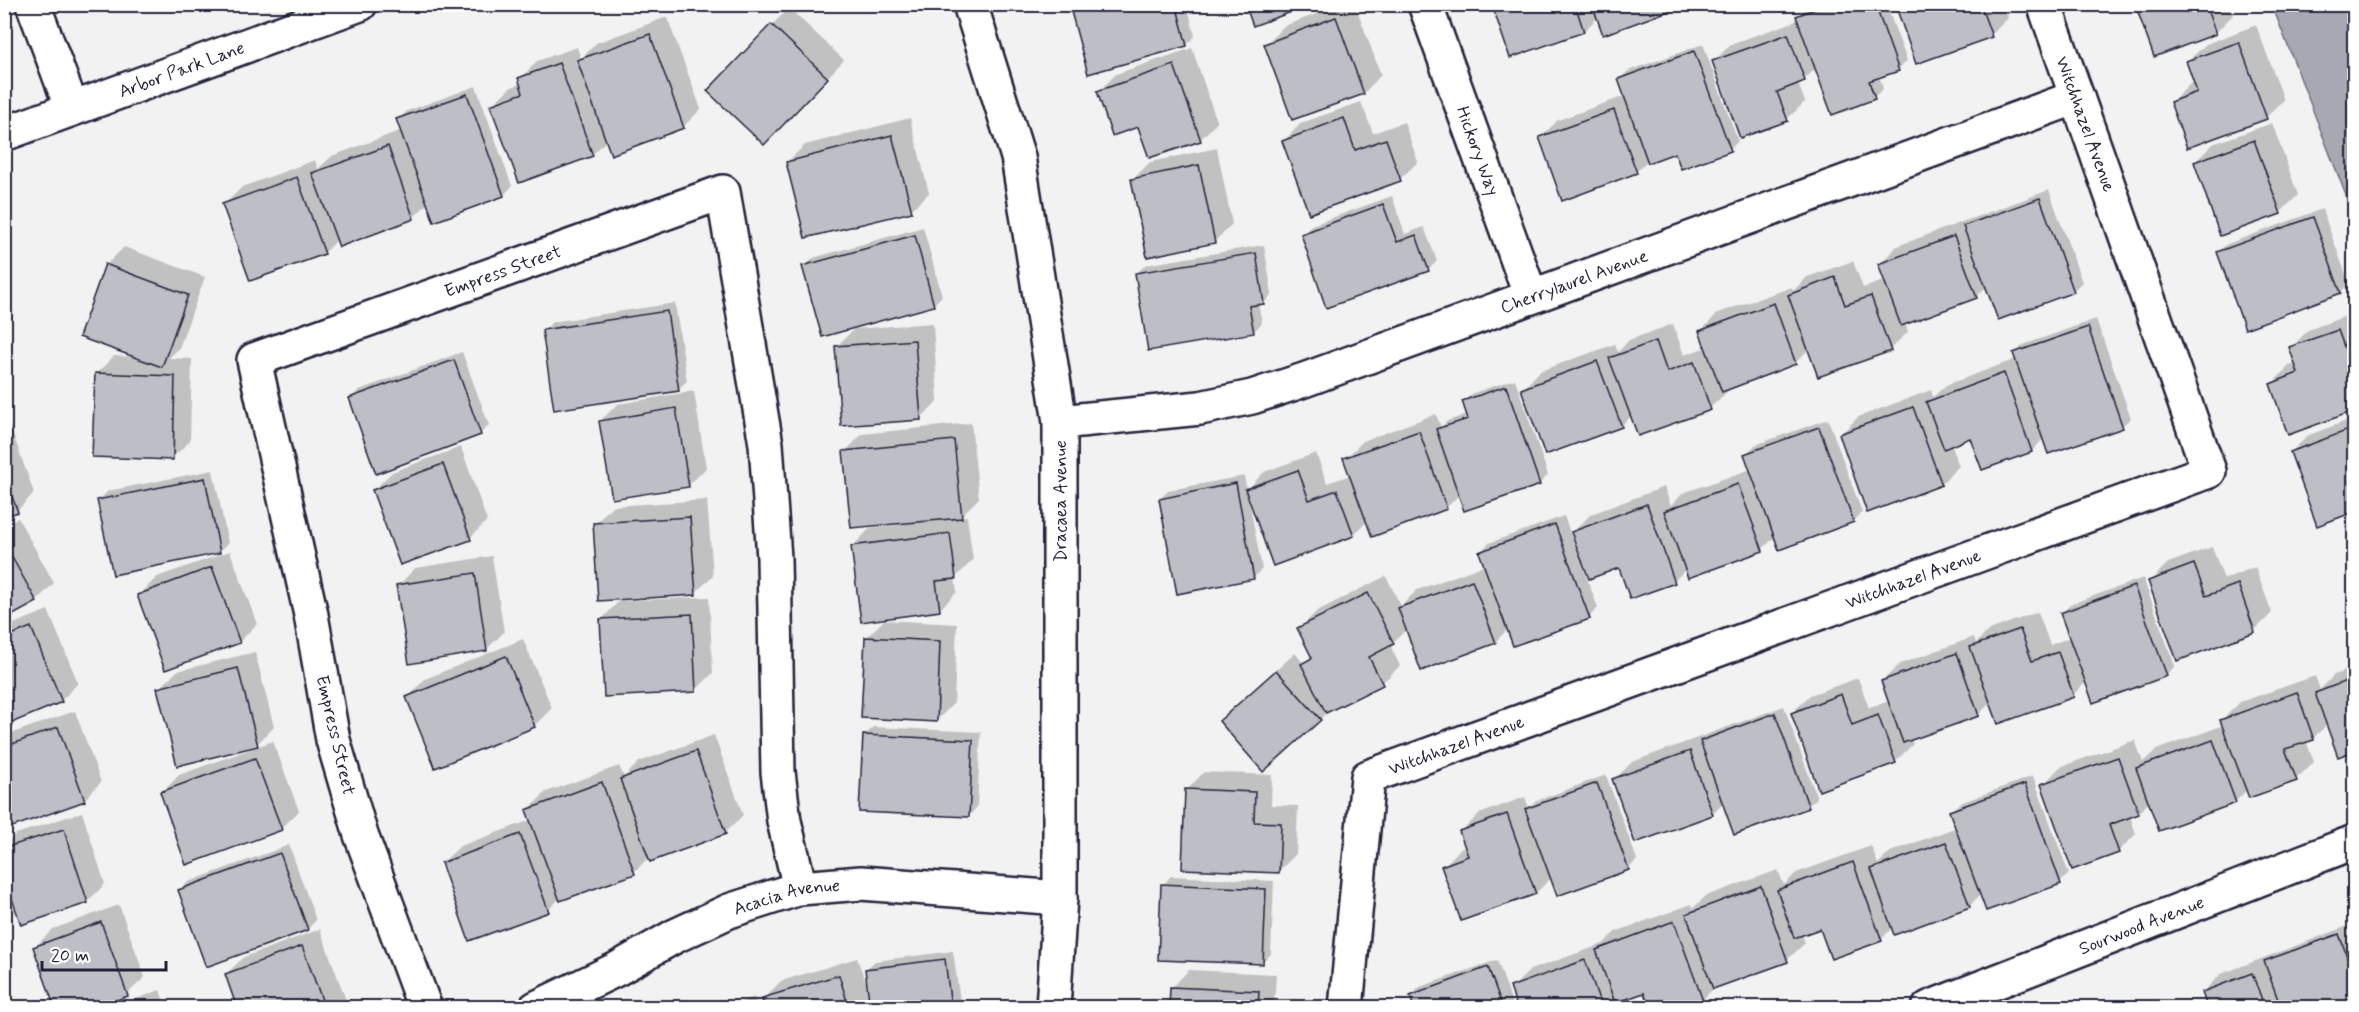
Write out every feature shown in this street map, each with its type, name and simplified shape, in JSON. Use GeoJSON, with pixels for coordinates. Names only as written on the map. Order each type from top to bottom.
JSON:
{"type":"FeatureCollection","features":[{"type":"Feature","properties":{"kind":"street"},"geometry":{"type":"LineString","coordinates":[[33,4],[72,109]]}},
{"type":"Feature","properties":{"kind":"street","name":"Arbor Park Lane"},"geometry":{"type":"LineString","coordinates":[[4,134],[360,4]]}},
{"type":"Feature","properties":{"kind":"street","name":"Dracaea Avenue"},"geometry":{"type":"LineString","coordinates":[[970,4],[1017,157],[1060,422],[1060,898],[1053,1008]]}},
{"type":"Feature","properties":{"kind":"street","name":"Hickory Way"},"geometry":{"type":"LineString","coordinates":[[1425,4],[1531,297]]}},
{"type":"Feature","properties":{"kind":"street","name":"Witchhazel Avenue"},"geometry":{"type":"LineString","coordinates":[[1346,1008],[1368,777],[2209,471],[2044,4]]}},
{"type":"Feature","properties":{"kind":"street","name":"Cherrylaurel Avenue"},"geometry":{"type":"LineString","coordinates":[[1060,422],[1200,408],[1252,397],[2077,97]]}},
{"type":"Feature","properties":{"kind":"street","name":"Empress Street"},"geometry":{"type":"LineString","coordinates":[[425,1008],[361,835],[333,740],[311,615],[255,360],[723,192],[766,444],[774,558],[778,772],[784,821],[800,888]]}},
{"type":"Feature","properties":{"kind":"street","name":"Sourwood Avenue"},"geometry":{"type":"LineString","coordinates":[[1929,1008],[2355,842]]}},
{"type":"Feature","properties":{"kind":"street","name":"Acacia Avenue"},"geometry":{"type":"LineString","coordinates":[[536,1008],[729,911],[800,888],[861,883],[1060,898]]}},
{"type":"Feature","properties":{"kind":"shaded area"},"geometry":{"type":"Polygon","coordinates":[[[2272,5],[2354,5],[2354,216],[2272,5]]]}},
{"type":"Feature","properties":{"kind":"building"},"geometry":{"type":"Polygon","coordinates":[[[1069,4],[1176,4],[1187,46],[1088,74],[1069,4]]]}},
{"type":"Feature","properties":{"kind":"building"},"geometry":{"type":"Polygon","coordinates":[[[1245,4],[1313,4],[1253,26],[1245,4]]]}},
{"type":"Feature","properties":{"kind":"building"},"geometry":{"type":"Polygon","coordinates":[[[1504,4],[1575,4],[1584,32],[1510,58],[1493,8],[1504,4]]]}},
{"type":"Feature","properties":{"kind":"building"},"geometry":{"type":"Polygon","coordinates":[[[1592,4],[1676,4],[1677,8],[1603,35],[1592,4]]]}},
{"type":"Feature","properties":{"kind":"building"},"geometry":{"type":"Polygon","coordinates":[[[1828,4],[1875,4],[1899,71],[1869,81],[1875,99],[1832,115],[1796,16],[1828,4]]]}},
{"type":"Feature","properties":{"kind":"building"},"geometry":{"type":"Polygon","coordinates":[[[1895,4],[1980,4],[1992,37],[1916,64],[1895,4]]]}},
{"type":"Feature","properties":{"kind":"building"},"geometry":{"type":"Polygon","coordinates":[[[2135,4],[2205,4],[2216,34],[2154,57],[2135,4]]]}},
{"type":"Feature","properties":{"kind":"building"},"geometry":{"type":"Polygon","coordinates":[[[1336,17],[1364,94],[1292,120],[1264,44],[1336,17]]]}},
{"type":"Feature","properties":{"kind":"building"},"geometry":{"type":"Polygon","coordinates":[[[771,24],[828,78],[764,145],[707,91],[771,24]]]}},
{"type":"Feature","properties":{"kind":"building"},"geometry":{"type":"Polygon","coordinates":[[[650,34],[684,128],[611,155],[577,60],[650,34]]]}},
{"type":"Feature","properties":{"kind":"building"},"geometry":{"type":"Polygon","coordinates":[[[1788,34],[1805,81],[1777,92],[1788,121],[1740,138],[1712,61],[1788,34]]]}},
{"type":"Feature","properties":{"kind":"building"},"geometry":{"type":"Polygon","coordinates":[[[2239,42],[2267,119],[2187,148],[2170,102],[2197,92],[2186,61],[2239,42]]]}},
{"type":"Feature","properties":{"kind":"building"},"geometry":{"type":"Polygon","coordinates":[[[1694,51],[1731,151],[1681,169],[1675,153],[1648,163],[1618,79],[1694,51]]]}},
{"type":"Feature","properties":{"kind":"building"},"geometry":{"type":"Polygon","coordinates":[[[559,63],[593,156],[519,183],[490,105],[523,93],[518,78],[559,63]]]}},
{"type":"Feature","properties":{"kind":"building"},"geometry":{"type":"Polygon","coordinates":[[[1174,65],[1201,141],[1149,158],[1138,127],[1112,136],[1097,91],[1174,65]]]}},
{"type":"Feature","properties":{"kind":"building"},"geometry":{"type":"Polygon","coordinates":[[[467,94],[504,196],[434,222],[396,119],[467,94]]]}},
{"type":"Feature","properties":{"kind":"building"},"geometry":{"type":"Polygon","coordinates":[[[1614,110],[1637,173],[1562,201],[1539,137],[1614,110]]]}},
{"type":"Feature","properties":{"kind":"building"},"geometry":{"type":"Polygon","coordinates":[[[1344,118],[1355,150],[1386,139],[1401,181],[1309,214],[1282,141],[1344,118]]]}},
{"type":"Feature","properties":{"kind":"building"},"geometry":{"type":"Polygon","coordinates":[[[892,135],[912,212],[805,238],[786,162],[892,135]]]}},
{"type":"Feature","properties":{"kind":"building"},"geometry":{"type":"Polygon","coordinates":[[[2254,140],[2281,214],[2220,236],[2194,162],[2254,140]]]}},
{"type":"Feature","properties":{"kind":"building"},"geometry":{"type":"Polygon","coordinates":[[[388,146],[414,219],[339,247],[312,173],[388,146]]]}},
{"type":"Feature","properties":{"kind":"building"},"geometry":{"type":"Polygon","coordinates":[[[1199,165],[1215,243],[1147,257],[1131,179],[1199,165]]]}},
{"type":"Feature","properties":{"kind":"building"},"geometry":{"type":"Polygon","coordinates":[[[297,177],[325,254],[250,281],[222,204],[297,177]]]}},
{"type":"Feature","properties":{"kind":"building"},"geometry":{"type":"Polygon","coordinates":[[[2040,198],[2074,292],[1998,320],[1963,226],[2040,198]]]}},
{"type":"Feature","properties":{"kind":"building"},"geometry":{"type":"Polygon","coordinates":[[[1383,204],[1397,242],[1416,235],[1429,271],[1326,308],[1301,234],[1383,204]]]}},
{"type":"Feature","properties":{"kind":"building"},"geometry":{"type":"Polygon","coordinates":[[[2313,217],[2341,293],[2245,329],[2217,252],[2313,217]]]}},
{"type":"Feature","properties":{"kind":"building"},"geometry":{"type":"Polygon","coordinates":[[[915,235],[934,306],[822,337],[802,266],[915,235]]]}},
{"type":"Feature","properties":{"kind":"building"},"geometry":{"type":"Polygon","coordinates":[[[1954,236],[1977,298],[1901,326],[1878,264],[1954,236]]]}},
{"type":"Feature","properties":{"kind":"building"},"geometry":{"type":"Polygon","coordinates":[[[1256,253],[1264,304],[1249,306],[1254,333],[1148,351],[1135,273],[1256,253]]]}},
{"type":"Feature","properties":{"kind":"building"},"geometry":{"type":"Polygon","coordinates":[[[105,264],[188,295],[162,367],[79,337],[105,264]]]}},
{"type":"Feature","properties":{"kind":"building"},"geometry":{"type":"Polygon","coordinates":[[[1835,277],[1845,305],[1871,296],[1891,351],[1818,377],[1788,295],[1835,277]]]}},
{"type":"Feature","properties":{"kind":"building"},"geometry":{"type":"Polygon","coordinates":[[[1774,303],[1796,364],[1722,392],[1699,331],[1774,303]]]}},
{"type":"Feature","properties":{"kind":"building"},"geometry":{"type":"Polygon","coordinates":[[[667,311],[679,391],[554,410],[542,330],[667,311]]]}},
{"type":"Feature","properties":{"kind":"building"},"geometry":{"type":"Polygon","coordinates":[[[2088,327],[2123,428],[2048,454],[2013,353],[2088,327]]]}},
{"type":"Feature","properties":{"kind":"building"},"geometry":{"type":"Polygon","coordinates":[[[2338,330],[2354,374],[2354,411],[2288,435],[2270,384],[2298,373],[2289,347],[2338,330]]]}},
{"type":"Feature","properties":{"kind":"building"},"geometry":{"type":"Polygon","coordinates":[[[915,340],[921,420],[841,426],[835,346],[915,340]]]}},
{"type":"Feature","properties":{"kind":"building"},"geometry":{"type":"Polygon","coordinates":[[[1656,341],[1667,372],[1694,362],[1711,410],[1638,436],[1609,358],[1656,341]]]}},
{"type":"Feature","properties":{"kind":"building"},"geometry":{"type":"Polygon","coordinates":[[[454,360],[481,435],[376,474],[349,398],[454,360]]]}},
{"type":"Feature","properties":{"kind":"building"},"geometry":{"type":"Polygon","coordinates":[[[1597,361],[1622,427],[1545,455],[1521,389],[1597,361]]]}},
{"type":"Feature","properties":{"kind":"building"},"geometry":{"type":"Polygon","coordinates":[[[95,373],[175,376],[173,460],[92,457],[95,373]]]}},
{"type":"Feature","properties":{"kind":"building"},"geometry":{"type":"Polygon","coordinates":[[[2004,373],[2032,452],[1982,470],[1970,438],[1944,449],[1926,402],[2004,373]]]}},
{"type":"Feature","properties":{"kind":"building"},"geometry":{"type":"Polygon","coordinates":[[[1506,386],[1540,485],[1464,511],[1436,429],[1468,419],[1462,401],[1506,386]]]}},
{"type":"Feature","properties":{"kind":"building"},"geometry":{"type":"Polygon","coordinates":[[[1913,407],[1942,485],[1867,513],[1839,434],[1913,407]]]}},
{"type":"Feature","properties":{"kind":"building"},"geometry":{"type":"Polygon","coordinates":[[[676,408],[689,487],[612,499],[599,421],[676,408]]]}},
{"type":"Feature","properties":{"kind":"building"},"geometry":{"type":"Polygon","coordinates":[[[1819,427],[1854,522],[1779,550],[1744,454],[1819,427]]]}},
{"type":"Feature","properties":{"kind":"building"},"geometry":{"type":"Polygon","coordinates":[[[2354,428],[2354,512],[2317,526],[2290,452],[2354,428]]]}},
{"type":"Feature","properties":{"kind":"building"},"geometry":{"type":"Polygon","coordinates":[[[1419,431],[1447,509],[1372,537],[1343,458],[1419,431]]]}},
{"type":"Feature","properties":{"kind":"building"},"geometry":{"type":"Polygon","coordinates":[[[954,440],[962,518],[851,528],[843,451],[954,440]]]}},
{"type":"Feature","properties":{"kind":"building"},"geometry":{"type":"Polygon","coordinates":[[[443,464],[471,540],[400,565],[372,490],[443,464]]]}},
{"type":"Feature","properties":{"kind":"building"},"geometry":{"type":"Polygon","coordinates":[[[1298,470],[1309,500],[1337,490],[1354,536],[1273,566],[1245,489],[1298,470]]]}},
{"type":"Feature","properties":{"kind":"building"},"geometry":{"type":"Polygon","coordinates":[[[4,476],[18,512],[4,517],[4,476]]]}},
{"type":"Feature","properties":{"kind":"building"},"geometry":{"type":"Polygon","coordinates":[[[205,478],[220,553],[113,575],[97,500],[205,478]]]}},
{"type":"Feature","properties":{"kind":"building"},"geometry":{"type":"Polygon","coordinates":[[[1236,483],[1254,579],[1177,594],[1159,499],[1236,483]]]}},
{"type":"Feature","properties":{"kind":"building"},"geometry":{"type":"Polygon","coordinates":[[[1738,484],[1763,551],[1688,578],[1664,511],[1738,484]]]}},
{"type":"Feature","properties":{"kind":"building"},"geometry":{"type":"Polygon","coordinates":[[[1647,504],[1675,583],[1630,599],[1619,568],[1589,579],[1571,532],[1647,504]]]}},
{"type":"Feature","properties":{"kind":"building"},"geometry":{"type":"Polygon","coordinates":[[[690,517],[696,595],[598,601],[593,523],[690,517]]]}},
{"type":"Feature","properties":{"kind":"building"},"geometry":{"type":"Polygon","coordinates":[[[1555,524],[1590,619],[1513,646],[1479,552],[1555,524]]]}},
{"type":"Feature","properties":{"kind":"building"},"geometry":{"type":"Polygon","coordinates":[[[950,533],[956,579],[936,581],[940,611],[861,622],[851,546],[950,533]]]}},
{"type":"Feature","properties":{"kind":"building"},"geometry":{"type":"Polygon","coordinates":[[[4,543],[37,602],[4,620],[4,543]]]}},
{"type":"Feature","properties":{"kind":"building"},"geometry":{"type":"Polygon","coordinates":[[[2194,564],[2206,596],[2238,584],[2255,632],[2177,661],[2148,581],[2194,564]]]}},
{"type":"Feature","properties":{"kind":"building"},"geometry":{"type":"Polygon","coordinates":[[[212,567],[240,643],[165,670],[137,595],[212,567]]]}},
{"type":"Feature","properties":{"kind":"building"},"geometry":{"type":"Polygon","coordinates":[[[475,573],[487,651],[409,664],[396,585],[475,573]]]}},
{"type":"Feature","properties":{"kind":"building"},"geometry":{"type":"Polygon","coordinates":[[[1472,580],[1496,643],[1421,671],[1398,608],[1472,580]]]}},
{"type":"Feature","properties":{"kind":"building"},"geometry":{"type":"Polygon","coordinates":[[[2134,586],[2167,676],[2093,703],[2060,613],[2134,586]]]}},
{"type":"Feature","properties":{"kind":"building"},"geometry":{"type":"Polygon","coordinates":[[[1368,593],[1394,644],[1369,657],[1383,685],[1326,713],[1301,664],[1312,658],[1297,628],[1368,593]]]}},
{"type":"Feature","properties":{"kind":"building"},"geometry":{"type":"Polygon","coordinates":[[[692,614],[696,692],[604,697],[600,619],[692,614]]]}},
{"type":"Feature","properties":{"kind":"building"},"geometry":{"type":"Polygon","coordinates":[[[31,627],[62,702],[4,726],[4,638],[31,627]]]}},
{"type":"Feature","properties":{"kind":"building"},"geometry":{"type":"Polygon","coordinates":[[[2020,629],[2032,661],[2058,652],[2074,697],[1998,724],[1970,647],[2020,629]]]}},
{"type":"Feature","properties":{"kind":"building"},"geometry":{"type":"Polygon","coordinates":[[[865,637],[940,641],[937,722],[861,718],[865,637]]]}},
{"type":"Feature","properties":{"kind":"building"},"geometry":{"type":"Polygon","coordinates":[[[1957,653],[1979,716],[1903,743],[1881,681],[1957,653]]]}},
{"type":"Feature","properties":{"kind":"building"},"geometry":{"type":"Polygon","coordinates":[[[506,656],[535,727],[435,768],[406,697],[506,656]]]}},
{"type":"Feature","properties":{"kind":"building"},"geometry":{"type":"Polygon","coordinates":[[[238,668],[258,746],[177,766],[157,688],[238,668]]]}},
{"type":"Feature","properties":{"kind":"building"},"geometry":{"type":"Polygon","coordinates":[[[1276,670],[1321,720],[1263,772],[1219,721],[1276,670]]]}},
{"type":"Feature","properties":{"kind":"building"},"geometry":{"type":"Polygon","coordinates":[[[2354,678],[2354,751],[2338,757],[2315,693],[2354,678]]]}},
{"type":"Feature","properties":{"kind":"building"},"geometry":{"type":"Polygon","coordinates":[[[2297,692],[2314,740],[2285,749],[2297,781],[2249,798],[2220,720],[2297,692]]]}},
{"type":"Feature","properties":{"kind":"building"},"geometry":{"type":"Polygon","coordinates":[[[1841,694],[1852,725],[1878,715],[1896,763],[1819,791],[1791,713],[1841,694]]]}},
{"type":"Feature","properties":{"kind":"building"},"geometry":{"type":"Polygon","coordinates":[[[1775,713],[1809,808],[1734,835],[1700,741],[1775,713]]]}},
{"type":"Feature","properties":{"kind":"building"},"geometry":{"type":"Polygon","coordinates":[[[58,727],[85,801],[4,830],[4,747],[58,727]]]}},
{"type":"Feature","properties":{"kind":"building"},"geometry":{"type":"Polygon","coordinates":[[[863,735],[973,740],[969,817],[859,812],[863,735]]]}},
{"type":"Feature","properties":{"kind":"building"},"geometry":{"type":"Polygon","coordinates":[[[2213,740],[2236,803],[2159,831],[2136,768],[2213,740]]]}},
{"type":"Feature","properties":{"kind":"building"},"geometry":{"type":"Polygon","coordinates":[[[696,751],[726,834],[650,862],[620,779],[696,751]]]}},
{"type":"Feature","properties":{"kind":"building"},"geometry":{"type":"Polygon","coordinates":[[[1690,751],[1713,815],[1635,843],[1612,779],[1690,751]]]}},
{"type":"Feature","properties":{"kind":"building"},"geometry":{"type":"Polygon","coordinates":[[[2118,757],[2139,814],[2109,825],[2119,853],[2072,870],[2041,784],[2118,757]]]}},
{"type":"Feature","properties":{"kind":"building"},"geometry":{"type":"Polygon","coordinates":[[[255,758],[282,830],[186,865],[160,792],[255,758]]]}},
{"type":"Feature","properties":{"kind":"building"},"geometry":{"type":"Polygon","coordinates":[[[602,782],[635,874],[560,901],[526,810],[602,782]]]}},
{"type":"Feature","properties":{"kind":"building"},"geometry":{"type":"Polygon","coordinates":[[[1597,783],[1629,870],[1557,896],[1525,809],[1597,783]]]}},
{"type":"Feature","properties":{"kind":"building"},"geometry":{"type":"Polygon","coordinates":[[[2025,784],[2061,884],[1986,911],[1949,811],[2025,784]]]}},
{"type":"Feature","properties":{"kind":"building"},"geometry":{"type":"Polygon","coordinates":[[[1185,789],[1255,792],[1254,822],[1281,823],[1279,873],[1182,869],[1185,789]]]}},
{"type":"Feature","properties":{"kind":"building"},"geometry":{"type":"Polygon","coordinates":[[[1507,814],[1536,894],[1461,921],[1441,866],[1468,856],[1459,831],[1507,814]]]}},
{"type":"Feature","properties":{"kind":"building"},"geometry":{"type":"Polygon","coordinates":[[[64,829],[88,903],[21,925],[4,875],[4,848],[64,829]]]}},
{"type":"Feature","properties":{"kind":"building"},"geometry":{"type":"Polygon","coordinates":[[[520,834],[549,912],[469,941],[441,863],[520,834]]]}},
{"type":"Feature","properties":{"kind":"building"},"geometry":{"type":"Polygon","coordinates":[[[1946,842],[1970,907],[1894,935],[1871,869],[1946,842]]]}},
{"type":"Feature","properties":{"kind":"building"},"geometry":{"type":"Polygon","coordinates":[[[280,853],[308,930],[206,967],[178,890],[280,853]]]}},
{"type":"Feature","properties":{"kind":"building"},"geometry":{"type":"Polygon","coordinates":[[[1853,862],[1882,941],[1831,959],[1820,929],[1794,938],[1777,890],[1853,862]]]}},
{"type":"Feature","properties":{"kind":"building"},"geometry":{"type":"Polygon","coordinates":[[[1161,884],[1266,889],[1263,964],[1158,960],[1161,884]]]}},
{"type":"Feature","properties":{"kind":"building"},"geometry":{"type":"Polygon","coordinates":[[[1761,886],[1788,962],[1713,989],[1686,914],[1761,886]]]}},
{"type":"Feature","properties":{"kind":"building"},"geometry":{"type":"Polygon","coordinates":[[[1674,921],[1703,1001],[1686,1008],[1650,1008],[1644,993],[1615,1003],[1596,950],[1674,921]]]}},
{"type":"Feature","properties":{"kind":"building"},"geometry":{"type":"Polygon","coordinates":[[[101,922],[128,996],[95,1008],[55,1008],[33,947],[101,922]]]}},
{"type":"Feature","properties":{"kind":"building"},"geometry":{"type":"Polygon","coordinates":[[[2339,934],[2354,976],[2354,1008],[2281,1008],[2264,961],[2339,934]]]}},
{"type":"Feature","properties":{"kind":"building"},"geometry":{"type":"Polygon","coordinates":[[[302,946],[325,1008],[237,1008],[225,974],[302,946]]]}},
{"type":"Feature","properties":{"kind":"building"},"geometry":{"type":"Polygon","coordinates":[[[945,959],[951,1008],[870,1008],[865,969],[945,959]]]}},
{"type":"Feature","properties":{"kind":"building"},"geometry":{"type":"Polygon","coordinates":[[[1585,960],[1602,1008],[1517,1008],[1510,987],[1585,960]]]}},
{"type":"Feature","properties":{"kind":"building"},"geometry":{"type":"Polygon","coordinates":[[[1488,967],[1503,1008],[1414,1008],[1410,996],[1488,967]]]}},
{"type":"Feature","properties":{"kind":"building"},"geometry":{"type":"Polygon","coordinates":[[[2252,973],[2265,1008],[2207,1008],[2202,992],[2252,973]]]}},
{"type":"Feature","properties":{"kind":"building"},"geometry":{"type":"Polygon","coordinates":[[[839,975],[849,1008],[764,1008],[762,998],[839,975]]]}},
{"type":"Feature","properties":{"kind":"building"},"geometry":{"type":"Polygon","coordinates":[[[1170,987],[1259,991],[1258,1008],[1169,1008],[1170,987]]]}}]}
